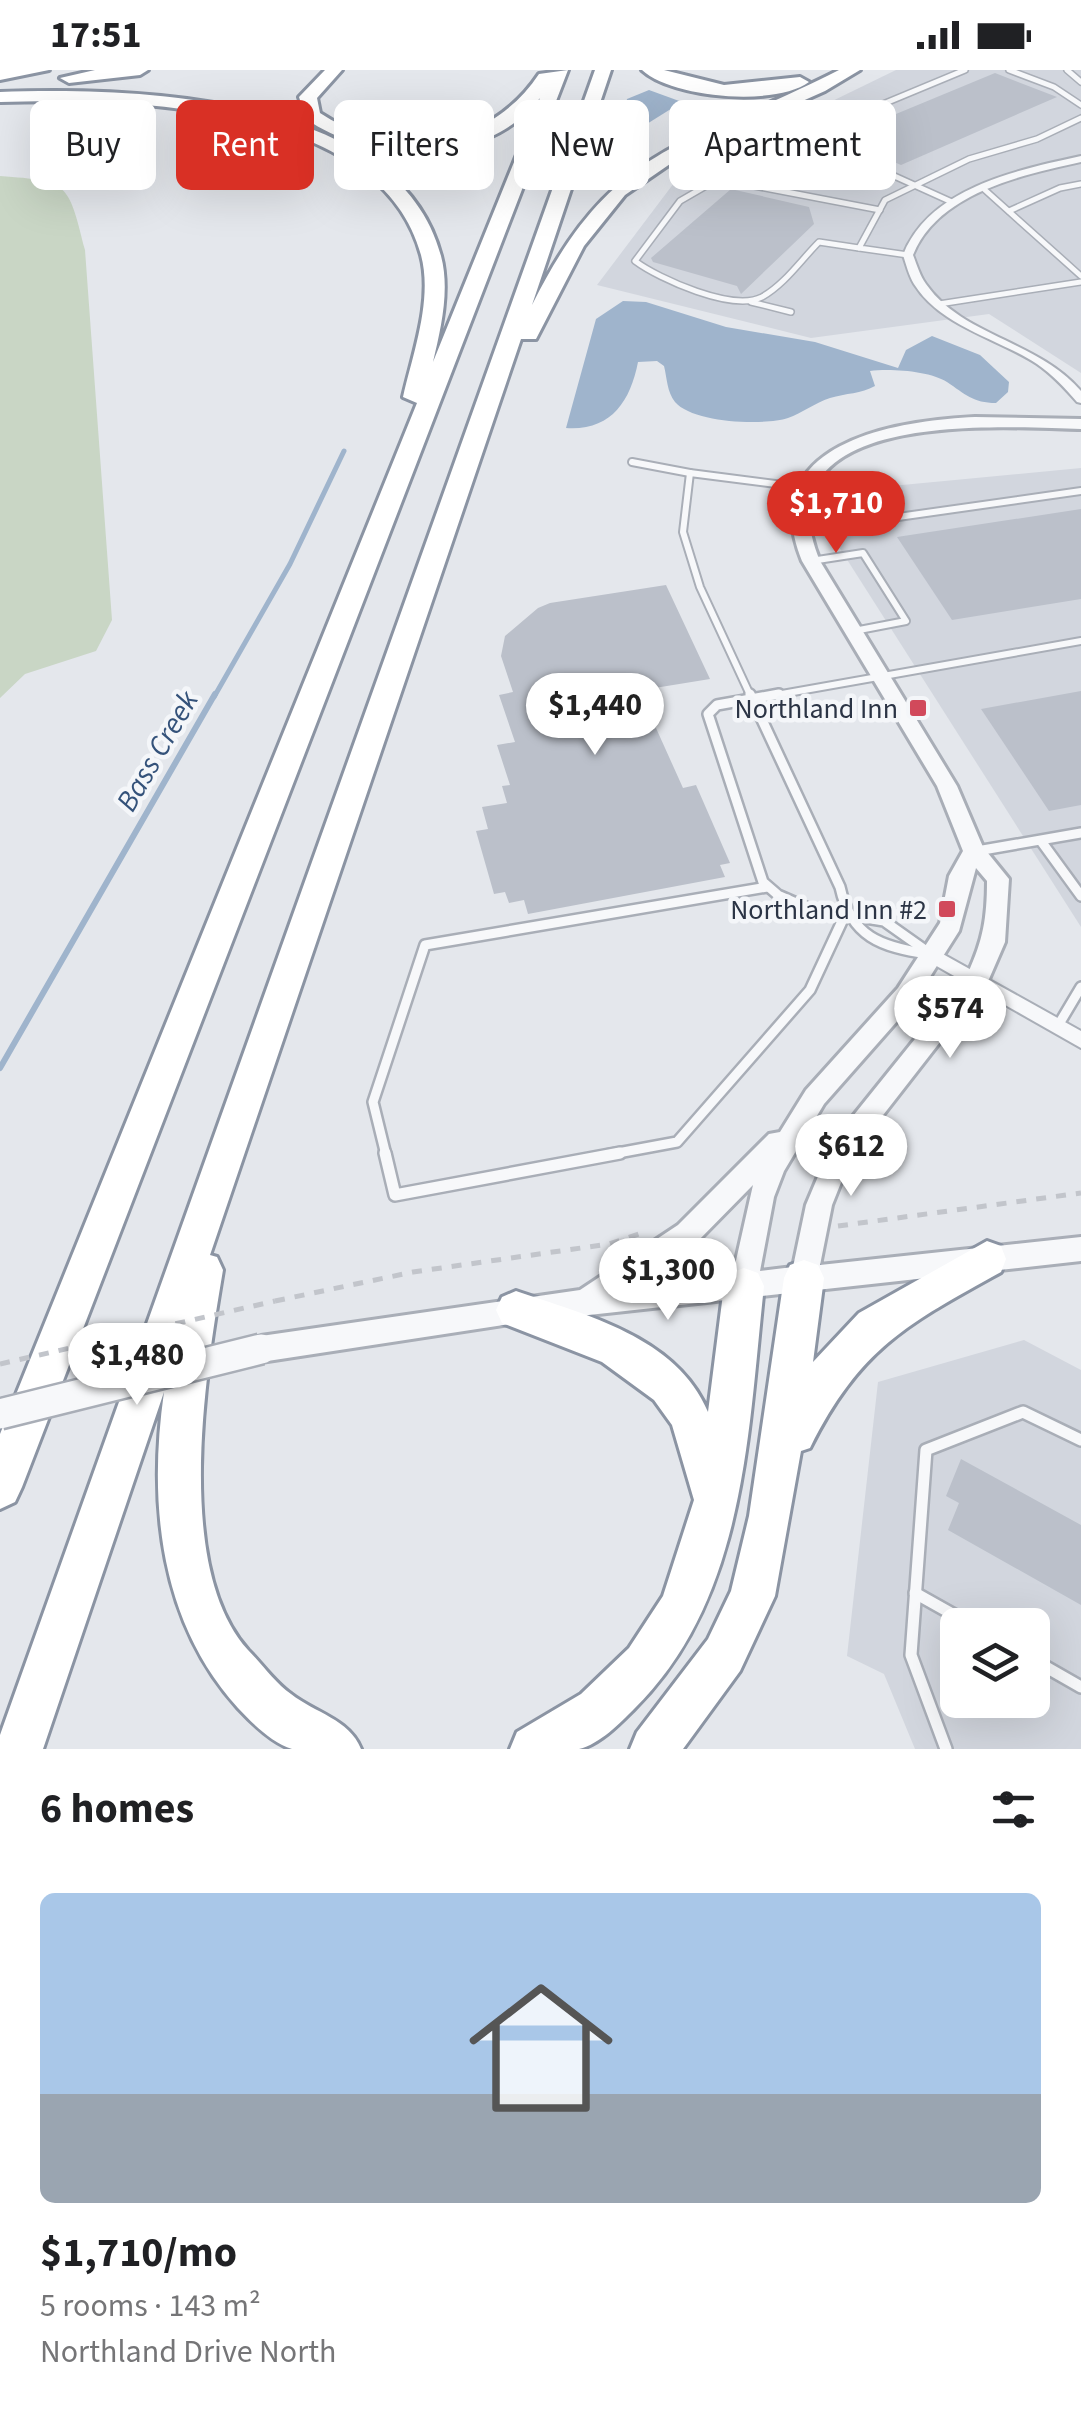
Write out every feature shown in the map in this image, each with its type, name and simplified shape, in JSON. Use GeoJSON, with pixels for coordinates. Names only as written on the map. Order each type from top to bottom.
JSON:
{"type":"FeatureCollection","features":[{"type":"Feature","properties":{"kind":"highway"},"geometry":{"type":"LineString","coordinates":[[0,75],[42,70]]}},
{"type":"Feature","properties":{"kind":"highway"},"geometry":{"type":"LineString","coordinates":[[0,87],[140,70]]}},
{"type":"Feature","properties":{"kind":"highway"},"geometry":{"type":"LineString","coordinates":[[334,70],[308,97],[312,115],[346,135],[408,145],[487,132],[526,105],[550,70]]}},
{"type":"Feature","properties":{"kind":"highway"},"geometry":{"type":"LineString","coordinates":[[0,1467],[16,1410],[393,494],[560,70]]}},
{"type":"Feature","properties":{"kind":"highway"},"geometry":{"type":"LineString","coordinates":[[19,1749],[603,70]]}},
{"type":"Feature","properties":{"kind":"highway"},"geometry":{"type":"LineString","coordinates":[[650,70],[677,82],[732,90],[783,86],[822,70]]}},
{"type":"Feature","properties":{"kind":"highway"},"geometry":{"type":"LineString","coordinates":[[473,440],[575,243],[618,191],[694,141],[852,70]]}},
{"type":"Feature","properties":{"kind":"highway"},"geometry":{"type":"LineString","coordinates":[[0,97],[113,96],[223,108],[274,123],[338,150],[390,188],[422,227],[430,251],[434,288],[393,494]]}},
{"type":"Feature","properties":{"kind":"highway"},"geometry":{"type":"LineString","coordinates":[[260,1058],[208,1244],[189,1350],[180,1415],[181,1532],[196,1600],[221,1654],[280,1715],[337,1749]]}},
{"type":"Feature","properties":{"kind":"highway"},"geometry":{"type":"LineString","coordinates":[[778,1468],[812,1394],[850,1343],[874,1324],[987,1259]]}},
{"type":"Feature","properties":{"kind":"highway"},"geometry":{"type":"LineString","coordinates":[[654,1749],[697,1696],[739,1629],[762,1559],[804,1278]]}},
{"type":"Feature","properties":{"kind":"highway"},"geometry":{"type":"LineString","coordinates":[[534,1749],[611,1703],[654,1659],[679,1617],[706,1543],[744,1286]]}},
{"type":"Feature","properties":{"kind":"highway"},"geometry":{"type":"LineString","coordinates":[[516,1310],[621,1347],[668,1384],[690,1416],[706,1462],[706,1543]]}},
{"type":"Feature","properties":{"kind":"highway"},"geometry":{"type":"LineString","coordinates":[[0,1487],[16,1410]]}},
{"type":"Feature","properties":{"kind":"street"},"geometry":{"type":"LineString","coordinates":[[1081,159],[954,202],[923,224],[908,254],[918,280],[939,304],[1040,361],[1081,398]]}},
{"type":"Feature","properties":{"kind":"street"},"geometry":{"type":"LineString","coordinates":[[804,1278],[819,1204],[842,1148],[978,979],[994,942],[998,879],[974,851],[946,786],[811,562],[798,514],[815,473],[840,452],[888,432],[945,424],[1081,424]]}},
{"type":"Feature","properties":{"kind":"street"},"geometry":{"type":"LineString","coordinates":[[744,1286],[760,1198],[792,1130],[815,1096],[906,995],[951,925],[960,876],[974,851]]}},
{"type":"Feature","properties":{"kind":"street"},"geometry":{"type":"LineString","coordinates":[[932,955],[1060,1024],[1081,1040]]}},
{"type":"Feature","properties":{"kind":"street"},"geometry":{"type":"LineString","coordinates":[[586,1302],[687,1234],[792,1130]]}},
{"type":"Feature","properties":{"kind":"street"},"geometry":{"type":"LineString","coordinates":[[16,1410],[261,1349],[516,1310],[1081,1249]]}},
{"type":"Feature","properties":{"kind":"lane"},"geometry":{"type":"LineString","coordinates":[[954,202],[806,136],[965,70]]}},
{"type":"Feature","properties":{"kind":"lane"},"geometry":{"type":"LineString","coordinates":[[1009,70],[1054,86],[1081,105]]}},
{"type":"Feature","properties":{"kind":"lane"},"geometry":{"type":"LineString","coordinates":[[1067,70],[1081,82]]}},
{"type":"Feature","properties":{"kind":"lane"},"geometry":{"type":"LineString","coordinates":[[859,248],[885,200],[969,159],[1037,139],[1081,118]]}},
{"type":"Feature","properties":{"kind":"lane"},"geometry":{"type":"LineString","coordinates":[[791,312],[650,274],[634,262],[648,237],[676,207],[718,179],[880,210]]}},
{"type":"Feature","properties":{"kind":"lane"},"geometry":{"type":"LineString","coordinates":[[1009,211],[1060,188],[1081,184]]}},
{"type":"Feature","properties":{"kind":"lane"},"geometry":{"type":"LineString","coordinates":[[984,190],[1081,279]]}},
{"type":"Feature","properties":{"kind":"lane"},"geometry":{"type":"LineString","coordinates":[[751,302],[819,242],[908,254]]}},
{"type":"Feature","properties":{"kind":"lane"},"geometry":{"type":"LineString","coordinates":[[939,304],[1081,279]]}},
{"type":"Feature","properties":{"kind":"lane"},"geometry":{"type":"LineString","coordinates":[[632,462],[807,488]]}},
{"type":"Feature","properties":{"kind":"lane"},"geometry":{"type":"LineString","coordinates":[[690,472],[683,532],[700,586],[840,886],[844,917],[857,934],[896,950],[932,955]]}},
{"type":"Feature","properties":{"kind":"lane"},"geometry":{"type":"LineString","coordinates":[[863,522],[1081,491]]}},
{"type":"Feature","properties":{"kind":"lane"},"geometry":{"type":"LineString","coordinates":[[811,562],[862,554],[906,621],[854,631]]}},
{"type":"Feature","properties":{"kind":"lane"},"geometry":{"type":"LineString","coordinates":[[932,955],[910,934],[860,913],[844,917],[775,897],[767,887],[708,714],[717,706],[1081,642]]}},
{"type":"Feature","properties":{"kind":"lane"},"geometry":{"type":"LineString","coordinates":[[974,851],[1081,833]]}},
{"type":"Feature","properties":{"kind":"lane"},"geometry":{"type":"LineString","coordinates":[[1042,841],[1081,896]]}},
{"type":"Feature","properties":{"kind":"lane"},"geometry":{"type":"LineString","coordinates":[[767,887],[425,946],[374,1102],[395,1194],[677,1142],[810,990],[844,917]]}},
{"type":"Feature","properties":{"kind":"lane"},"geometry":{"type":"LineString","coordinates":[[1060,1024],[1081,987]]}},
{"type":"Feature","properties":{"kind":"lane"},"geometry":{"type":"LineString","coordinates":[[946,1749],[911,1655],[926,1450],[1023,1412],[1081,1440]]}},
{"type":"Feature","properties":{"kind":"lane"},"geometry":{"type":"LineString","coordinates":[[916,1593],[942,1608]]}},
{"type":"Feature","properties":{"kind":"lane"},"geometry":{"type":"LineString","coordinates":[[1050,1670],[1081,1687]]}},
{"type":"Feature","properties":{"kind":"path"},"geometry":{"type":"LineString","coordinates":[[0,1364],[275,1302]]}},
{"type":"Feature","properties":{"kind":"shaded area"},"geometry":{"type":"Polygon","coordinates":[[[896,70],[1081,70],[1081,373],[989,314],[811,338],[597,285],[669,190],[896,190],[896,100],[834,100],[896,70]]]}},
{"type":"Feature","properties":{"kind":"shaded area"},"geometry":{"type":"Polygon","coordinates":[[[1081,468],[1081,927],[825,525],[839,491],[1081,468]]]}},
{"type":"Feature","properties":{"kind":"shaded area"},"geometry":{"type":"Polygon","coordinates":[[[1024,1340],[1081,1370],[1081,1749],[915,1749],[884,1674],[847,1656],[878,1382],[1024,1340]]]}},
{"type":"Feature","properties":{"kind":"green space"},"geometry":{"type":"Polygon","coordinates":[[[0,176],[30,179],[30,190],[62,190],[74,211],[85,250],[112,620],[96,651],[25,674],[0,698],[0,176]]]}},
{"type":"Feature","properties":{"kind":"water"},"geometry":{"type":"Polygon","coordinates":[[[649,90],[676,100],[669,100],[669,110],[649,123],[649,100],[627,99],[649,90]]]}},
{"type":"Feature","properties":{"kind":"water"},"geometry":{"type":"Polygon","coordinates":[[[623,301],[646,302],[726,327],[815,342],[898,368],[906,350],[932,336],[980,355],[1009,382],[1008,392],[996,403],[988,403],[931,375],[878,370],[870,371],[875,386],[830,398],[788,418],[729,421],[684,409],[670,394],[664,366],[657,361],[638,362],[630,390],[616,412],[595,425],[566,428],[596,319],[623,301]]]}},
{"type":"Feature","properties":{"kind":"building"},"geometry":{"type":"Polygon","coordinates":[[[995,73],[1057,97],[901,165],[896,163],[896,114],[995,73]]]}},
{"type":"Feature","properties":{"kind":"building"},"geometry":{"type":"Polygon","coordinates":[[[730,190],[809,207],[814,224],[741,294],[737,286],[653,262],[651,258],[730,190]]]}},
{"type":"Feature","properties":{"kind":"building"},"geometry":{"type":"Polygon","coordinates":[[[1081,509],[1081,599],[952,620],[897,537],[1081,509]]]}},
{"type":"Feature","properties":{"kind":"building"},"geometry":{"type":"Polygon","coordinates":[[[666,585],[710,679],[630,692],[646,730],[656,728],[683,788],[696,785],[730,863],[720,865],[725,877],[528,914],[524,900],[509,903],[505,892],[494,894],[476,831],[488,829],[482,807],[507,803],[502,786],[510,785],[497,745],[515,742],[499,695],[513,692],[501,656],[505,636],[538,608],[550,603],[666,585]]]}},
{"type":"Feature","properties":{"kind":"building"},"geometry":{"type":"Polygon","coordinates":[[[1081,691],[1081,805],[1049,811],[981,709],[1081,691]]]}},
{"type":"Feature","properties":{"kind":"building"},"geometry":{"type":"Polygon","coordinates":[[[961,1459],[1081,1525],[1081,1605],[948,1530],[959,1503],[946,1496],[961,1459]]]}},
{"type":"Feature","properties":{"kind":"waterway","name":"Bass Creek"},"geometry":{"type":"LineString","coordinates":[[214,697],[290,564],[344,451]]}},
{"type":"Feature","properties":{"kind":"waterway","name":"Bass Creek"},"geometry":{"type":"LineString","coordinates":[[0,1068],[215,694]]}},
{"type":"Feature","properties":{"kind":"place","name":"Northland Inn"},"geometry":{"type":"Point","coordinates":[918,708]}},
{"type":"Feature","properties":{"kind":"place","name":"Northland Inn #2"},"geometry":{"type":"Point","coordinates":[947,909]}}]}
